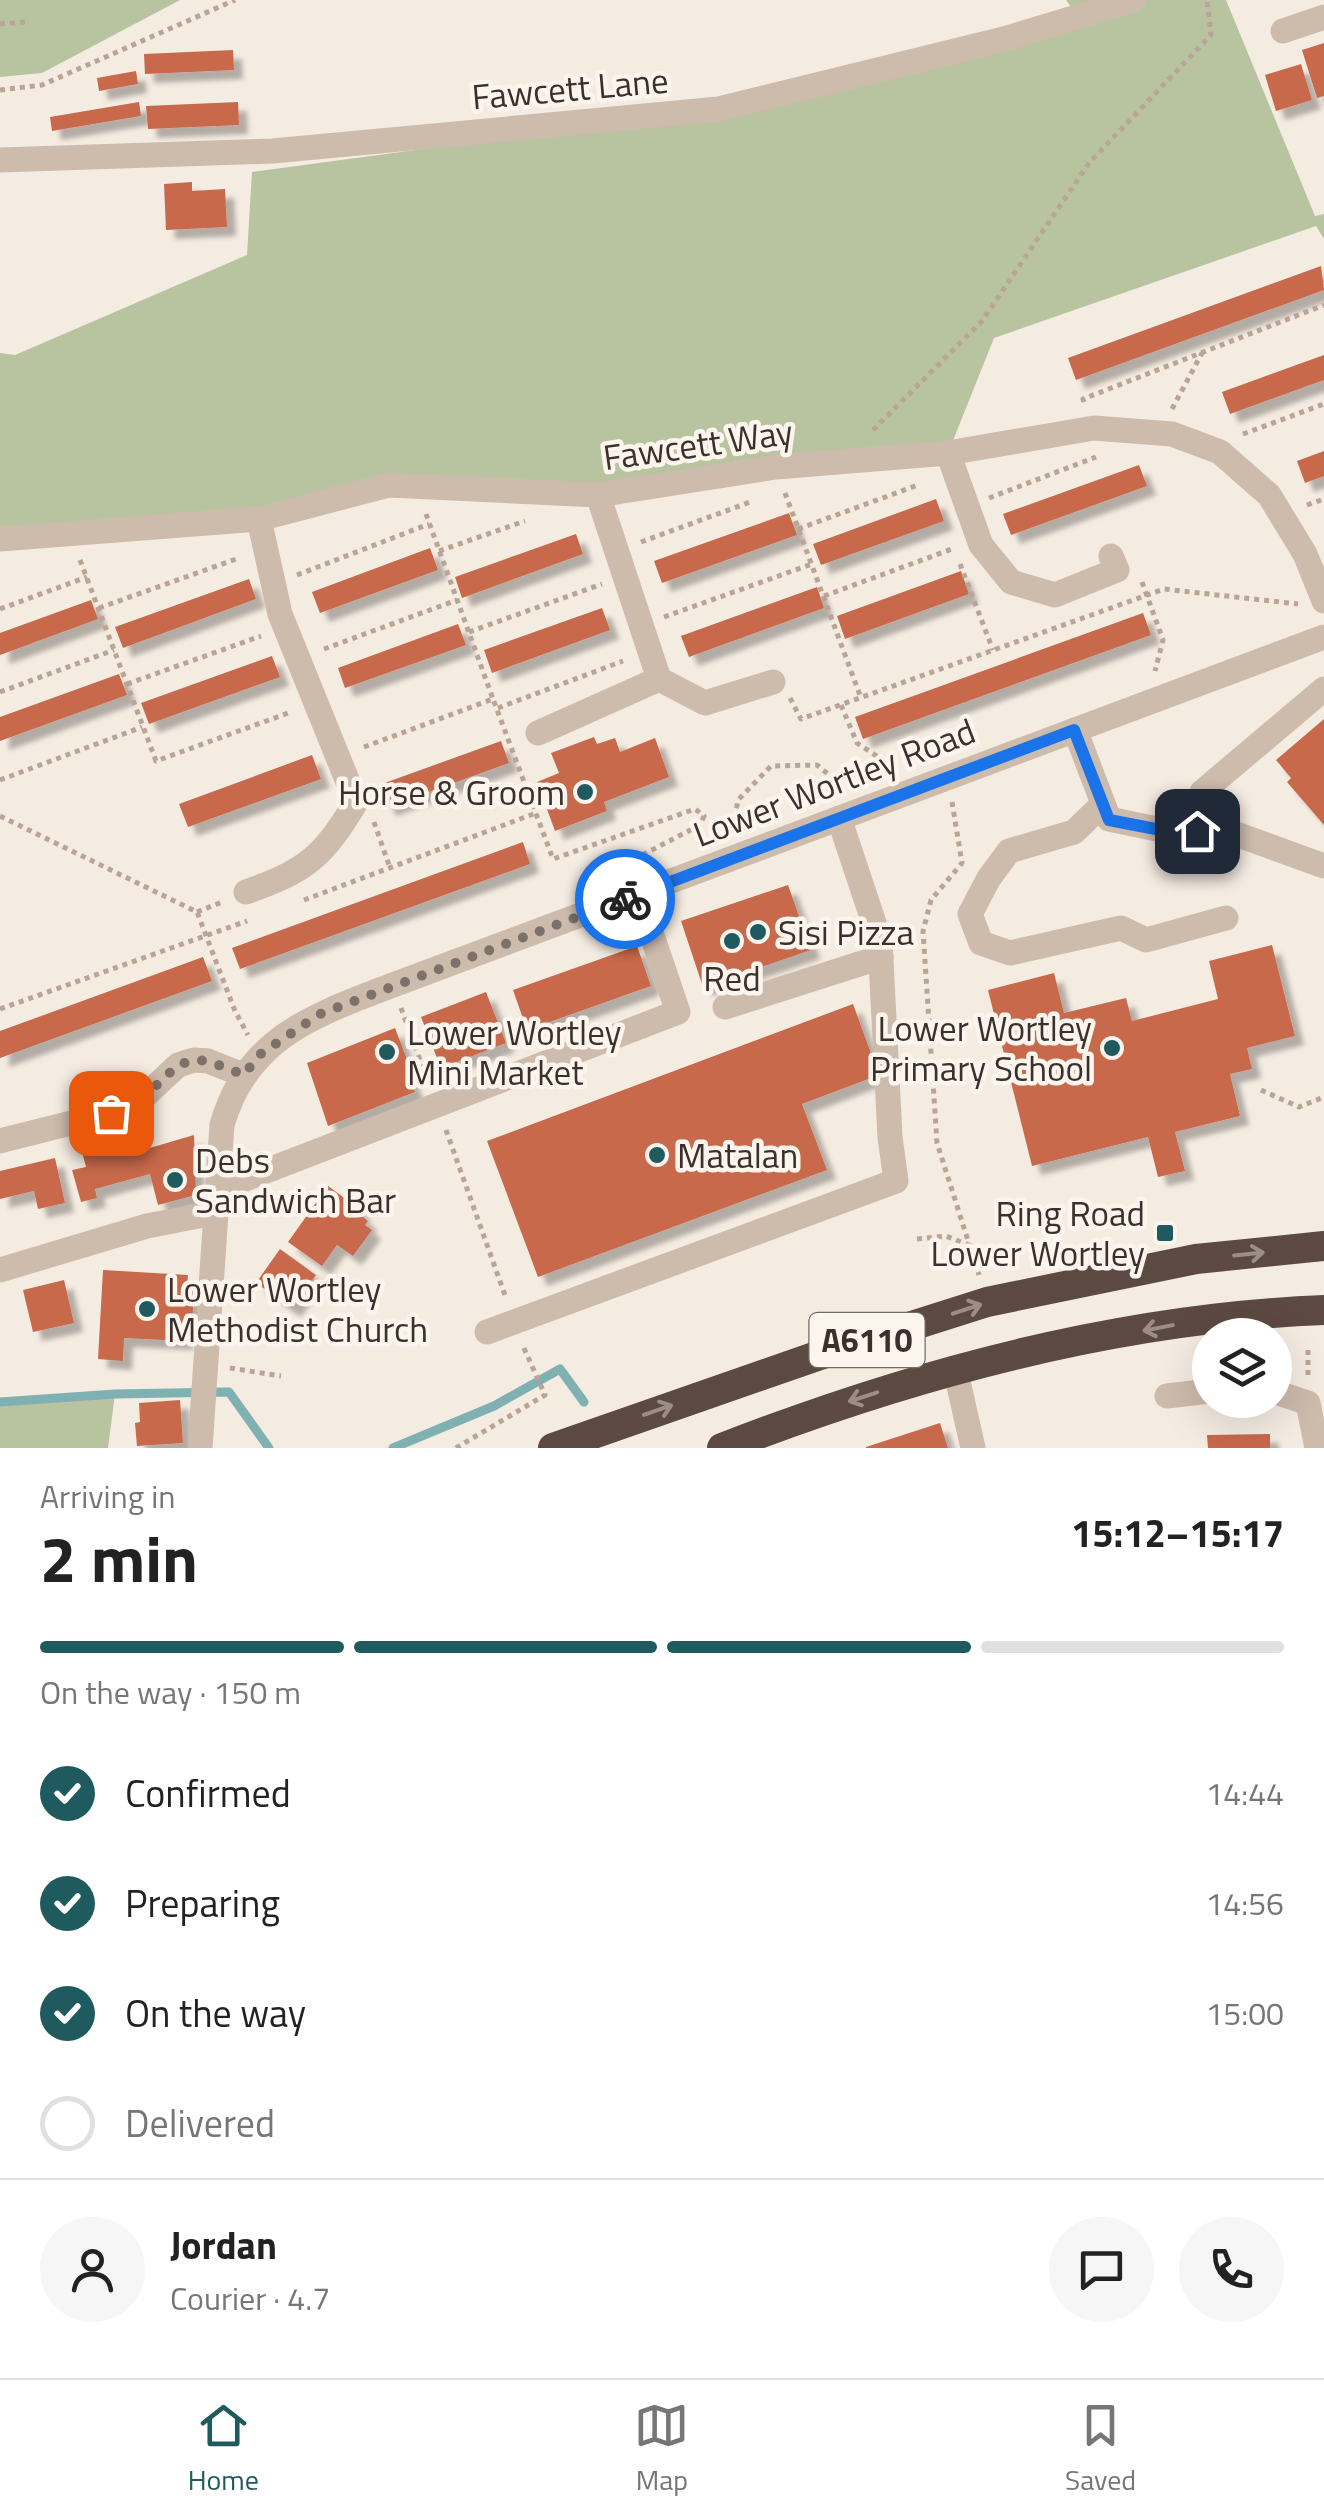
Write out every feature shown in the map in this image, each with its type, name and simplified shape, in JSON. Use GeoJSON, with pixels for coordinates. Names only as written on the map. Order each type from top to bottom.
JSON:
{"type":"FeatureCollection","features":[{"type":"Feature","properties":{"kind":"highway","name":"A6110"},"geometry":{"type":"LineString","coordinates":[[552,1448],[987,1302],[1196,1259],[1324,1246]]}},
{"type":"Feature","properties":{"kind":"highway","name":"A6110"},"geometry":{"type":"LineString","coordinates":[[722,1448],[807,1415],[956,1368],[1180,1324],[1324,1310]]}},
{"type":"Feature","properties":{"kind":"street","name":"Fawcett Lane"},"geometry":{"type":"LineString","coordinates":[[0,160],[273,152],[719,109],[1004,39],[1133,0]]}},
{"type":"Feature","properties":{"kind":"street"},"geometry":{"type":"LineString","coordinates":[[1284,31],[1324,17]]}},
{"type":"Feature","properties":{"kind":"street","name":"Fawcett Way"},"geometry":{"type":"LineString","coordinates":[[0,539],[260,518],[389,485],[598,495],[780,478],[841,462],[951,463],[1094,428],[1172,434],[1220,452],[1269,495],[1306,554],[1315,603]]}},
{"type":"Feature","properties":{"kind":"street"},"geometry":{"type":"LineString","coordinates":[[951,463],[967,544],[1010,582],[1055,596],[1114,563]]}},
{"type":"Feature","properties":{"kind":"street"},"geometry":{"type":"LineString","coordinates":[[598,495],[659,679],[706,704],[773,682]]}},
{"type":"Feature","properties":{"kind":"street"},"geometry":{"type":"LineString","coordinates":[[246,892],[289,876],[332,843],[356,802],[285,628],[260,518]]}},
{"type":"Feature","properties":{"kind":"street","name":"Lower Wortley Road"},"geometry":{"type":"LineString","coordinates":[[244,1075],[259,1055],[295,1028],[392,984],[1324,637]]}},
{"type":"Feature","properties":{"kind":"street"},"geometry":{"type":"LineString","coordinates":[[538,733],[659,679]]}},
{"type":"Feature","properties":{"kind":"street"},"geometry":{"type":"LineString","coordinates":[[1202,792],[1324,689]]}},
{"type":"Feature","properties":{"kind":"street"},"geometry":{"type":"LineString","coordinates":[[1074,730],[1109,820],[1166,831],[1225,830],[1324,866]]}},
{"type":"Feature","properties":{"kind":"street"},"geometry":{"type":"LineString","coordinates":[[1102,804],[1074,832],[1009,851],[970,914],[981,943],[1010,953],[1121,928],[1146,940],[1226,918]]}},
{"type":"Feature","properties":{"kind":"street"},"geometry":{"type":"LineString","coordinates":[[486,1332],[896,1181],[890,1137],[880,941],[839,818]]}},
{"type":"Feature","properties":{"kind":"street"},"geometry":{"type":"LineString","coordinates":[[0,1270],[216,1202],[437,1105],[678,1012],[631,896]]}},
{"type":"Feature","properties":{"kind":"street"},"geometry":{"type":"LineString","coordinates":[[724,1008],[881,957]]}},
{"type":"Feature","properties":{"kind":"street"},"geometry":{"type":"LineString","coordinates":[[0,1141],[111,1113],[146,1095],[178,1065],[194,1060],[208,1061],[244,1075],[229,1100],[222,1125],[200,1448]]}},
{"type":"Feature","properties":{"kind":"street"},"geometry":{"type":"LineString","coordinates":[[956,1368],[973,1448]]}},
{"type":"Feature","properties":{"kind":"street"},"geometry":{"type":"LineString","coordinates":[[1167,1396],[1192,1393]]}},
{"type":"Feature","properties":{"kind":"street"},"geometry":{"type":"LineString","coordinates":[[1292,1398],[1308,1403],[1317,1448]]}},
{"type":"Feature","properties":{"kind":"path"},"geometry":{"type":"LineString","coordinates":[[0,90],[42,86],[235,0]]}},
{"type":"Feature","properties":{"kind":"path"},"geometry":{"type":"LineString","coordinates":[[841,462],[982,321],[1089,164],[1211,35],[1207,0]]}},
{"type":"Feature","properties":{"kind":"path"},"geometry":{"type":"LineString","coordinates":[[0,24],[26,22]]}},
{"type":"Feature","properties":{"kind":"path"},"geometry":{"type":"LineString","coordinates":[[1094,428],[1083,399],[1324,305]]}},
{"type":"Feature","properties":{"kind":"path"},"geometry":{"type":"LineString","coordinates":[[1160,433],[1202,352]]}},
{"type":"Feature","properties":{"kind":"path"},"geometry":{"type":"LineString","coordinates":[[1207,448],[1324,404]]}},
{"type":"Feature","properties":{"kind":"path"},"geometry":{"type":"LineString","coordinates":[[996,515],[989,498],[1109,452]]}},
{"type":"Feature","properties":{"kind":"path"},"geometry":{"type":"LineString","coordinates":[[798,529],[951,463]]}},
{"type":"Feature","properties":{"kind":"path"},"geometry":{"type":"LineString","coordinates":[[469,632],[621,563],[780,478],[861,698]]}},
{"type":"Feature","properties":{"kind":"path"},"geometry":{"type":"LineString","coordinates":[[416,487],[554,860],[695,809],[704,816],[700,825],[621,866],[631,896]]}},
{"type":"Feature","properties":{"kind":"path"},"geometry":{"type":"LineString","coordinates":[[439,551],[528,520]]}},
{"type":"Feature","properties":{"kind":"path"},"geometry":{"type":"LineString","coordinates":[[273,584],[429,524]]}},
{"type":"Feature","properties":{"kind":"path"},"geometry":{"type":"LineString","coordinates":[[70,534],[156,761],[316,703]]}},
{"type":"Feature","properties":{"kind":"path"},"geometry":{"type":"LineString","coordinates":[[824,596],[967,544],[992,650]]}},
{"type":"Feature","properties":{"kind":"path"},"geometry":{"type":"LineString","coordinates":[[98,608],[266,548]]}},
{"type":"Feature","properties":{"kind":"path"},"geometry":{"type":"LineString","coordinates":[[1114,563],[1139,574],[1163,640],[1146,703]]}},
{"type":"Feature","properties":{"kind":"path"},"geometry":{"type":"LineString","coordinates":[[640,625],[812,564]]}},
{"type":"Feature","properties":{"kind":"path"},"geometry":{"type":"LineString","coordinates":[[0,609],[87,578]]}},
{"type":"Feature","properties":{"kind":"path"},"geometry":{"type":"LineString","coordinates":[[773,682],[795,704],[801,719],[1164,589],[1315,603]]}},
{"type":"Feature","properties":{"kind":"path"},"geometry":{"type":"LineString","coordinates":[[298,659],[457,600]]}},
{"type":"Feature","properties":{"kind":"path"},"geometry":{"type":"LineString","coordinates":[[128,684],[285,628]]}},
{"type":"Feature","properties":{"kind":"path"},"geometry":{"type":"LineString","coordinates":[[0,692],[114,650]]}},
{"type":"Feature","properties":{"kind":"path"},"geometry":{"type":"LineString","coordinates":[[496,708],[649,651]]}},
{"type":"Feature","properties":{"kind":"path"},"geometry":{"type":"LineString","coordinates":[[338,757],[493,699]]}},
{"type":"Feature","properties":{"kind":"path"},"geometry":{"type":"LineString","coordinates":[[841,705],[858,743],[923,785]]}},
{"type":"Feature","properties":{"kind":"path"},"geometry":{"type":"LineString","coordinates":[[0,780],[143,727]]}},
{"type":"Feature","properties":{"kind":"path"},"geometry":{"type":"LineString","coordinates":[[727,860],[738,800],[771,766],[817,765],[867,807]]}},
{"type":"Feature","properties":{"kind":"path"},"geometry":{"type":"LineString","coordinates":[[952,799],[962,864],[930,900],[923,931],[937,1143],[987,1302]]}},
{"type":"Feature","properties":{"kind":"path"},"geometry":{"type":"LineString","coordinates":[[356,802],[372,814],[390,868]]}},
{"type":"Feature","properties":{"kind":"path"},"geometry":{"type":"LineString","coordinates":[[0,816],[198,912],[236,1011]]}},
{"type":"Feature","properties":{"kind":"path"},"geometry":{"type":"LineString","coordinates":[[392,984],[514,1321]]}},
{"type":"Feature","properties":{"kind":"path"},"geometry":{"type":"LineString","coordinates":[[1260,1090],[1299,1107],[1324,1097]]}},
{"type":"Feature","properties":{"kind":"path"},"geometry":{"type":"LineString","coordinates":[[917,1239],[946,1236],[972,1247]]}},
{"type":"Feature","properties":{"kind":"path"},"geometry":{"type":"LineString","coordinates":[[456,1448],[545,1395],[529,1362]]}},
{"type":"Feature","properties":{"kind":"path"},"geometry":{"type":"LineString","coordinates":[[206,1381],[281,1376]]}},
{"type":"Feature","properties":{"kind":"green space"},"geometry":{"type":"Polygon","coordinates":[[[0,0],[180,0],[42,73],[0,77],[0,0]]]}},
{"type":"Feature","properties":{"kind":"green space"},"geometry":{"type":"Polygon","coordinates":[[[1066,0],[1226,0],[1315,216],[1324,214],[1324,239],[1316,226],[994,338],[948,453],[598,495],[389,485],[259,519],[0,539],[0,353],[15,355],[247,255],[252,172],[719,109],[1077,15],[1066,0]]]}},
{"type":"Feature","properties":{"kind":"green space"},"geometry":{"type":"Polygon","coordinates":[[[115,1394],[108,1448],[0,1448],[0,1402],[115,1394]]]}},
{"type":"Feature","properties":{"kind":"building"},"geometry":{"type":"Polygon","coordinates":[[[1324,43],[1324,96],[1317,98],[1302,50],[1324,43]]]}},
{"type":"Feature","properties":{"kind":"building"},"geometry":{"type":"Polygon","coordinates":[[[233,50],[234,70],[145,74],[144,54],[233,50]]]}},
{"type":"Feature","properties":{"kind":"building"},"geometry":{"type":"Polygon","coordinates":[[[1301,64],[1312,100],[1276,111],[1265,75],[1301,64]]]}},
{"type":"Feature","properties":{"kind":"building"},"geometry":{"type":"Polygon","coordinates":[[[136,71],[138,84],[99,91],[97,78],[136,71]]]}},
{"type":"Feature","properties":{"kind":"building"},"geometry":{"type":"Polygon","coordinates":[[[139,102],[141,116],[52,131],[50,117],[139,102]]]}},
{"type":"Feature","properties":{"kind":"building"},"geometry":{"type":"Polygon","coordinates":[[[238,102],[239,125],[148,129],[146,106],[238,102]]]}},
{"type":"Feature","properties":{"kind":"building"},"geometry":{"type":"Polygon","coordinates":[[[192,182],[192,191],[225,189],[227,227],[166,230],[164,184],[192,182]]]}},
{"type":"Feature","properties":{"kind":"building"},"geometry":{"type":"Polygon","coordinates":[[[1321,266],[1324,290],[1076,380],[1068,358],[1321,266]]]}},
{"type":"Feature","properties":{"kind":"building"},"geometry":{"type":"Polygon","coordinates":[[[1324,355],[1324,380],[1230,414],[1222,392],[1324,355]]]}},
{"type":"Feature","properties":{"kind":"building"},"geometry":{"type":"Polygon","coordinates":[[[1324,451],[1324,476],[1305,483],[1297,461],[1324,451]]]}},
{"type":"Feature","properties":{"kind":"building"},"geometry":{"type":"Polygon","coordinates":[[[1139,465],[1147,486],[1011,535],[1003,514],[1139,465]]]}},
{"type":"Feature","properties":{"kind":"building"},"geometry":{"type":"Polygon","coordinates":[[[936,499],[944,521],[821,565],[813,544],[936,499]]]}},
{"type":"Feature","properties":{"kind":"building"},"geometry":{"type":"Polygon","coordinates":[[[789,513],[797,535],[662,583],[654,561],[789,513]]]}},
{"type":"Feature","properties":{"kind":"building"},"geometry":{"type":"Polygon","coordinates":[[[576,534],[583,554],[462,598],[455,577],[576,534]]]}},
{"type":"Feature","properties":{"kind":"building"},"geometry":{"type":"Polygon","coordinates":[[[430,548],[438,570],[320,613],[312,592],[430,548]]]}},
{"type":"Feature","properties":{"kind":"building"},"geometry":{"type":"Polygon","coordinates":[[[961,571],[969,594],[845,639],[837,616],[961,571]]]}},
{"type":"Feature","properties":{"kind":"building"},"geometry":{"type":"Polygon","coordinates":[[[249,579],[256,599],[123,648],[115,627],[249,579]]]}},
{"type":"Feature","properties":{"kind":"building"},"geometry":{"type":"Polygon","coordinates":[[[817,587],[824,608],[689,657],[681,636],[817,587]]]}},
{"type":"Feature","properties":{"kind":"building"},"geometry":{"type":"Polygon","coordinates":[[[91,600],[98,619],[0,655],[0,633],[91,600]]]}},
{"type":"Feature","properties":{"kind":"building"},"geometry":{"type":"Polygon","coordinates":[[[602,608],[610,630],[492,673],[484,650],[602,608]]]}},
{"type":"Feature","properties":{"kind":"building"},"geometry":{"type":"Polygon","coordinates":[[[1143,613],[1151,635],[863,739],[855,717],[1143,613]]]}},
{"type":"Feature","properties":{"kind":"building"},"geometry":{"type":"Polygon","coordinates":[[[458,624],[466,645],[345,688],[338,668],[458,624]]]}},
{"type":"Feature","properties":{"kind":"building"},"geometry":{"type":"Polygon","coordinates":[[[272,656],[280,677],[149,724],[141,703],[272,656]]]}},
{"type":"Feature","properties":{"kind":"building"},"geometry":{"type":"Polygon","coordinates":[[[119,674],[127,695],[0,741],[0,717],[119,674]]]}},
{"type":"Feature","properties":{"kind":"building"},"geometry":{"type":"Polygon","coordinates":[[[1324,719],[1324,825],[1287,782],[1291,778],[1276,760],[1324,719]]]}},
{"type":"Feature","properties":{"kind":"building","name":"Horse & Groom"},"geometry":{"type":"Polygon","coordinates":[[[594,737],[597,744],[615,738],[620,752],[655,738],[669,777],[604,802],[607,811],[555,831],[537,782],[559,773],[551,753],[594,737]]]}},
{"type":"Feature","properties":{"kind":"building"},"geometry":{"type":"Polygon","coordinates":[[[501,741],[509,763],[387,807],[379,785],[501,741]]]}},
{"type":"Feature","properties":{"kind":"building"},"geometry":{"type":"Polygon","coordinates":[[[312,755],[321,779],[188,827],[179,804],[312,755]]]}},
{"type":"Feature","properties":{"kind":"building"},"geometry":{"type":"Polygon","coordinates":[[[523,842],[530,864],[240,969],[232,948],[523,842]]]}},
{"type":"Feature","properties":{"kind":"building"},"geometry":{"type":"Polygon","coordinates":[[[788,885],[811,950],[703,987],[681,921],[788,885]]]}},
{"type":"Feature","properties":{"kind":"building"},"geometry":{"type":"Polygon","coordinates":[[[1272,945],[1295,1036],[1247,1048],[1252,1069],[1230,1074],[1240,1116],[1175,1132],[1185,1171],[1158,1177],[1148,1137],[1032,1166],[988,990],[1054,973],[1064,1013],[1126,998],[1132,1021],[1218,999],[1209,961],[1272,945]]]}},
{"type":"Feature","properties":{"kind":"building"},"geometry":{"type":"Polygon","coordinates":[[[637,946],[651,986],[527,1030],[513,990],[637,946]]]}},
{"type":"Feature","properties":{"kind":"building"},"geometry":{"type":"Polygon","coordinates":[[[203,957],[212,981],[0,1058],[0,1031],[203,957]]]}},
{"type":"Feature","properties":{"kind":"building"},"geometry":{"type":"Polygon","coordinates":[[[486,992],[506,1043],[441,1068],[421,1017],[486,992]]]}},
{"type":"Feature","properties":{"kind":"building","name":"Matalan"},"geometry":{"type":"Polygon","coordinates":[[[853,1004],[879,1075],[802,1104],[827,1170],[538,1277],[487,1141],[853,1004]]]}},
{"type":"Feature","properties":{"kind":"building"},"geometry":{"type":"Polygon","coordinates":[[[395,1028],[415,1092],[328,1126],[307,1063],[395,1028]]]}},
{"type":"Feature","properties":{"kind":"building"},"geometry":{"type":"Polygon","coordinates":[[[137,1128],[143,1150],[194,1135],[196,1195],[158,1205],[150,1174],[95,1189],[97,1198],[81,1202],[72,1170],[86,1167],[80,1144],[137,1128]]]}},
{"type":"Feature","properties":{"kind":"building"},"geometry":{"type":"Polygon","coordinates":[[[55,1158],[65,1203],[38,1209],[34,1191],[0,1199],[0,1171],[55,1158]]]}},
{"type":"Feature","properties":{"kind":"building"},"geometry":{"type":"Polygon","coordinates":[[[328,1186],[362,1211],[359,1214],[372,1230],[353,1256],[337,1245],[322,1266],[288,1242],[328,1186]]]}},
{"type":"Feature","properties":{"kind":"building"},"geometry":{"type":"Polygon","coordinates":[[[280,1249],[316,1275],[292,1308],[256,1283],[280,1249]]]}},
{"type":"Feature","properties":{"kind":"building","name":"Lower Wortley Methodist Church"},"geometry":{"type":"Polygon","coordinates":[[[103,1270],[188,1275],[187,1288],[194,1289],[192,1329],[185,1329],[184,1341],[124,1338],[123,1361],[98,1359],[103,1270]]]}},
{"type":"Feature","properties":{"kind":"building"},"geometry":{"type":"Polygon","coordinates":[[[64,1280],[74,1323],[33,1332],[23,1290],[64,1280]]]}},
{"type":"Feature","properties":{"kind":"building"},"geometry":{"type":"Polygon","coordinates":[[[180,1400],[183,1443],[137,1446],[135,1423],[140,1422],[139,1403],[180,1400]]]}},
{"type":"Feature","properties":{"kind":"building"},"geometry":{"type":"Polygon","coordinates":[[[940,1423],[948,1448],[866,1448],[866,1447],[940,1423]]]}},
{"type":"Feature","properties":{"kind":"building"},"geometry":{"type":"Polygon","coordinates":[[[1270,1434],[1270,1448],[1208,1448],[1207,1435],[1270,1434]]]}},
{"type":"Feature","properties":{"kind":"waterway"},"geometry":{"type":"LineString","coordinates":[[393,1448],[494,1406],[560,1369],[584,1402]]}},
{"type":"Feature","properties":{"kind":"waterway"},"geometry":{"type":"LineString","coordinates":[[0,1402],[229,1392],[269,1448]]}},
{"type":"Feature","properties":{"kind":"way so far"},"geometry":{"type":"LineString","coordinates":[[111,1113],[146,1095],[178,1065],[208,1061],[244,1075],[259,1055],[320,1014],[625,899]]}},
{"type":"Feature","properties":{"kind":"place","name":"Horse & Groom"},"geometry":{"type":"Point","coordinates":[585,792]}},
{"type":"Feature","properties":{"kind":"place","name":"Sisi Pizza"},"geometry":{"type":"Point","coordinates":[758,932]}},
{"type":"Feature","properties":{"kind":"place","name":"Red"},"geometry":{"type":"Point","coordinates":[732,941]}},
{"type":"Feature","properties":{"kind":"place","name":"Lower Wortley Primary School"},"geometry":{"type":"Point","coordinates":[1112,1048]}},
{"type":"Feature","properties":{"kind":"place","name":"Lower Wortley Mini Market"},"geometry":{"type":"Point","coordinates":[387,1052]}},
{"type":"Feature","properties":{"kind":"place","name":"Matalan"},"geometry":{"type":"Point","coordinates":[657,1155]}},
{"type":"Feature","properties":{"kind":"place","name":"Debs Sandwich Bar"},"geometry":{"type":"Point","coordinates":[175,1180]}},
{"type":"Feature","properties":{"kind":"place","name":"Ring Road Lower Wortley"},"geometry":{"type":"Point","coordinates":[1165,1233]}},
{"type":"Feature","properties":{"kind":"place","name":"Lower Wortley Methodist Church"},"geometry":{"type":"Point","coordinates":[147,1309]}},
{"type":"Feature","properties":{"kind":"route"},"geometry":{"type":"LineString","coordinates":[[625,899],[1074,730],[1109,820],[1166,831],[1197,831]]}}]}
